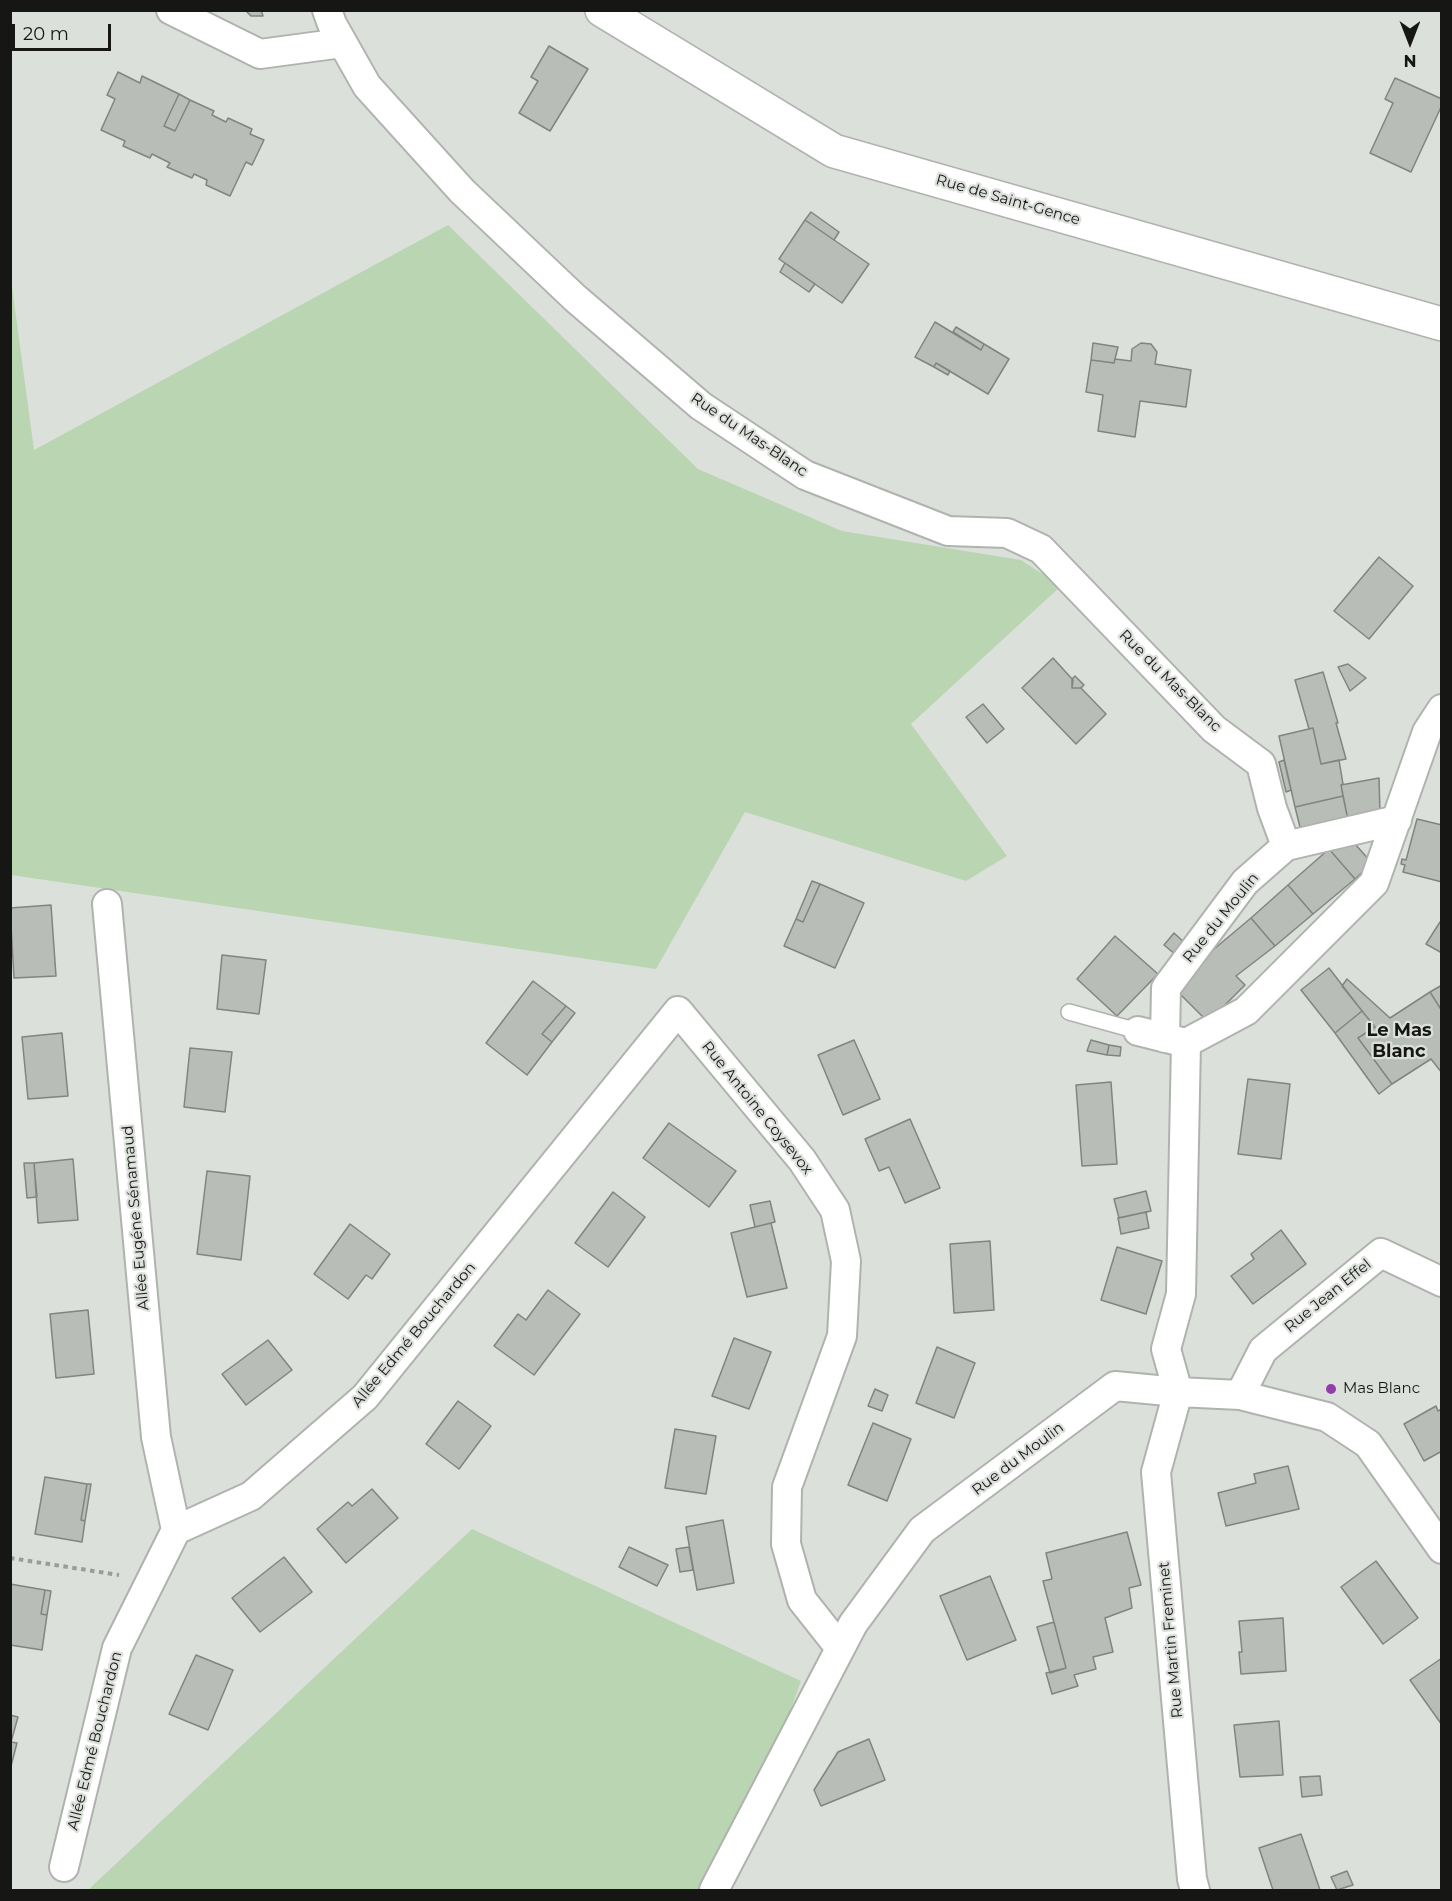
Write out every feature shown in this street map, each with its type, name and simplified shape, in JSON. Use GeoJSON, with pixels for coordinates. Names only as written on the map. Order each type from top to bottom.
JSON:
{"type":"FeatureCollection","features":[{"type":"Feature","properties":{"kind":"street"},"geometry":{"type":"LineString","coordinates":[[171,10],[260,54],[342,43]]}},
{"type":"Feature","properties":{"kind":"street","name":"Rue du Mas-Blanc"},"geometry":{"type":"LineString","coordinates":[[327,10],[332,24],[367,86],[462,191],[575,298],[701,406],[805,476],[948,531],[1007,533],[1041,549],[1214,729],[1261,764],[1272,808],[1286,846]]}},
{"type":"Feature","properties":{"kind":"street","name":"Rue de Saint-Gence"},"geometry":{"type":"LineString","coordinates":[[602,10],[834,151],[1442,324]]}},
{"type":"Feature","properties":{"kind":"street"},"geometry":{"type":"LineString","coordinates":[[1138,1031],[1176,1040],[1246,1011],[1374,883],[1427,732],[1442,709]]}},
{"type":"Feature","properties":{"kind":"street","name":"Rue du Moulin"},"geometry":{"type":"LineString","coordinates":[[714,1890],[853,1624],[922,1530],[1115,1386],[1178,1392],[1166,1349],[1181,1294],[1176,1040],[1166,988],[1245,882],[1286,846],[1397,820]]}},
{"type":"Feature","properties":{"kind":"street","name":"Allée Eugéne Sénamaud"},"geometry":{"type":"LineString","coordinates":[[107,904],[156,1437],[176,1530]]}},
{"type":"Feature","properties":{"kind":"street","name":"Allée Edmé Bouchardon"},"geometry":{"type":"LineString","coordinates":[[64,1867],[117,1648],[176,1530],[251,1496],[365,1397],[678,1011]]}},
{"type":"Feature","properties":{"kind":"street","name":"Rue Antoine Coysevox"},"geometry":{"type":"LineString","coordinates":[[678,1011],[802,1160],[835,1210],[846,1261],[842,1336],[787,1486],[786,1544],[802,1600],[840,1648]]}},
{"type":"Feature","properties":{"kind":"street","name":"Rue Jean Effel"},"geometry":{"type":"LineString","coordinates":[[1240,1395],[1263,1350],[1382,1253],[1442,1282]]}},
{"type":"Feature","properties":{"kind":"street"},"geometry":{"type":"LineString","coordinates":[[1178,1392],[1240,1395],[1327,1417],[1368,1444],[1442,1549]]}},
{"type":"Feature","properties":{"kind":"street","name":"Rue Martin Freminet"},"geometry":{"type":"LineString","coordinates":[[1178,1392],[1156,1472],[1192,1879],[1195,1890]]}},
{"type":"Feature","properties":{"kind":"lane"},"geometry":{"type":"LineString","coordinates":[[1069,1012],[1138,1031]]}},
{"type":"Feature","properties":{"kind":"path"},"geometry":{"type":"LineString","coordinates":[[10,1558],[151,1580]]}},
{"type":"Feature","properties":{"kind":"green space"},"geometry":{"type":"Polygon","coordinates":[[[448,225],[698,469],[842,531],[1021,560],[1061,586],[911,724],[1007,856],[966,881],[745,812],[656,969],[11,875],[10,272],[34,450],[448,225]]]}},
{"type":"Feature","properties":{"kind":"green space"},"geometry":{"type":"Polygon","coordinates":[[[472,1529],[801,1681],[725,1890],[88,1890],[472,1529]]]}},
{"type":"Feature","properties":{"kind":"building"},"geometry":{"type":"Polygon","coordinates":[[[245,10],[261,10],[263,16],[251,16],[245,10]]]}},
{"type":"Feature","properties":{"kind":"building"},"geometry":{"type":"Polygon","coordinates":[[[549,46],[588,69],[550,131],[519,113],[538,81],[531,77],[549,46]]]}},
{"type":"Feature","properties":{"kind":"building"},"geometry":{"type":"Polygon","coordinates":[[[118,72],[140,83],[142,76],[179,94],[164,126],[175,131],[190,100],[214,111],[212,115],[226,122],[228,118],[252,129],[250,134],[264,140],[252,165],[246,162],[230,196],[206,185],[207,180],[194,174],[192,178],[167,167],[170,163],[152,154],[150,158],[123,146],[125,141],[101,130],[115,99],[107,95],[118,72]]]}},
{"type":"Feature","properties":{"kind":"building"},"geometry":{"type":"Polygon","coordinates":[[[1395,78],[1442,99],[1442,105],[1411,172],[1370,153],[1393,103],[1385,99],[1395,78]]]}},
{"type":"Feature","properties":{"kind":"building"},"geometry":{"type":"Polygon","coordinates":[[[179,94],[190,100],[175,131],[164,126],[179,94]]]}},
{"type":"Feature","properties":{"kind":"building"},"geometry":{"type":"Polygon","coordinates":[[[811,212],[839,232],[834,240],[805,220],[811,212]]]}},
{"type":"Feature","properties":{"kind":"building"},"geometry":{"type":"Polygon","coordinates":[[[805,220],[869,264],[842,303],[779,259],[805,220]]]}},
{"type":"Feature","properties":{"kind":"building"},"geometry":{"type":"Polygon","coordinates":[[[785,263],[815,284],[809,292],[780,272],[785,263]]]}},
{"type":"Feature","properties":{"kind":"building"},"geometry":{"type":"Polygon","coordinates":[[[935,322],[981,350],[984,344],[1009,359],[988,394],[936,363],[934,367],[915,357],[935,322]]]}},
{"type":"Feature","properties":{"kind":"building"},"geometry":{"type":"Polygon","coordinates":[[[956,327],[984,344],[981,350],[953,332],[956,327]]]}},
{"type":"Feature","properties":{"kind":"building"},"geometry":{"type":"Polygon","coordinates":[[[1093,343],[1118,347],[1114,363],[1091,360],[1093,343]]]}},
{"type":"Feature","properties":{"kind":"building"},"geometry":{"type":"Polygon","coordinates":[[[1141,343],[1151,344],[1157,352],[1155,364],[1191,370],[1186,407],[1140,401],[1135,437],[1098,431],[1103,395],[1086,392],[1091,360],[1114,363],[1115,359],[1131,361],[1132,349],[1141,343]]]}},
{"type":"Feature","properties":{"kind":"building"},"geometry":{"type":"Polygon","coordinates":[[[936,363],[950,371],[948,375],[934,367],[936,363]]]}},
{"type":"Feature","properties":{"kind":"building"},"geometry":{"type":"Polygon","coordinates":[[[1379,557],[1413,586],[1369,639],[1334,611],[1379,557]]]}},
{"type":"Feature","properties":{"kind":"building"},"geometry":{"type":"Polygon","coordinates":[[[1053,658],[1073,680],[1072,688],[1081,688],[1106,714],[1076,744],[1022,688],[1053,658]]]}},
{"type":"Feature","properties":{"kind":"building"},"geometry":{"type":"Polygon","coordinates":[[[1348,664],[1366,678],[1350,691],[1338,667],[1348,664]]]}},
{"type":"Feature","properties":{"kind":"building"},"geometry":{"type":"Polygon","coordinates":[[[1323,672],[1346,759],[1321,764],[1313,728],[1309,729],[1295,680],[1323,672]]]}},
{"type":"Feature","properties":{"kind":"building"},"geometry":{"type":"Polygon","coordinates":[[[1075,676],[1084,685],[1081,688],[1072,688],[1072,679],[1075,676]]]}},
{"type":"Feature","properties":{"kind":"building"},"geometry":{"type":"Polygon","coordinates":[[[983,704],[1004,729],[987,743],[966,717],[983,704]]]}},
{"type":"Feature","properties":{"kind":"building"},"geometry":{"type":"Polygon","coordinates":[[[1313,728],[1321,764],[1339,760],[1343,796],[1295,807],[1279,736],[1313,728]]]}},
{"type":"Feature","properties":{"kind":"building"},"geometry":{"type":"Polygon","coordinates":[[[1284,760],[1291,790],[1286,792],[1279,762],[1284,760]]]}},
{"type":"Feature","properties":{"kind":"building"},"geometry":{"type":"Polygon","coordinates":[[[1379,778],[1380,813],[1348,820],[1341,785],[1379,778]]]}},
{"type":"Feature","properties":{"kind":"building"},"geometry":{"type":"Polygon","coordinates":[[[1343,796],[1348,820],[1301,831],[1295,807],[1343,796]]]}},
{"type":"Feature","properties":{"kind":"building"},"geometry":{"type":"Polygon","coordinates":[[[1417,819],[1442,825],[1442,882],[1403,872],[1405,865],[1401,864],[1402,859],[1406,860],[1417,819]]]}},
{"type":"Feature","properties":{"kind":"building"},"geometry":{"type":"Polygon","coordinates":[[[1346,834],[1372,863],[1355,879],[1329,849],[1346,834]]]}},
{"type":"Feature","properties":{"kind":"building"},"geometry":{"type":"Polygon","coordinates":[[[1329,849],[1355,879],[1313,914],[1288,885],[1329,849]]]}},
{"type":"Feature","properties":{"kind":"building"},"geometry":{"type":"Polygon","coordinates":[[[812,881],[820,884],[803,922],[796,919],[812,881]]]}},
{"type":"Feature","properties":{"kind":"building"},"geometry":{"type":"Polygon","coordinates":[[[820,884],[864,903],[835,968],[784,946],[796,919],[803,922],[820,884]]]}},
{"type":"Feature","properties":{"kind":"building"},"geometry":{"type":"Polygon","coordinates":[[[1288,885],[1313,914],[1275,946],[1251,918],[1288,885]]]}},
{"type":"Feature","properties":{"kind":"building"},"geometry":{"type":"Polygon","coordinates":[[[51,905],[56,976],[14,978],[10,908],[51,905]]]}},
{"type":"Feature","properties":{"kind":"building"},"geometry":{"type":"Polygon","coordinates":[[[1251,918],[1275,946],[1236,976],[1245,985],[1208,1022],[1179,993],[1201,960],[1251,918]]]}},
{"type":"Feature","properties":{"kind":"building"},"geometry":{"type":"Polygon","coordinates":[[[1442,922],[1442,953],[1426,944],[1442,922]]]}},
{"type":"Feature","properties":{"kind":"building"},"geometry":{"type":"Polygon","coordinates":[[[1174,933],[1186,944],[1176,955],[1164,945],[1174,933]]]}},
{"type":"Feature","properties":{"kind":"building"},"geometry":{"type":"Polygon","coordinates":[[[1115,936],[1158,974],[1117,1016],[1077,979],[1115,936]]]}},
{"type":"Feature","properties":{"kind":"building"},"geometry":{"type":"Polygon","coordinates":[[[222,955],[266,960],[259,1014],[217,1009],[222,955]]]}},
{"type":"Feature","properties":{"kind":"building"},"geometry":{"type":"Polygon","coordinates":[[[1329,968],[1362,1011],[1335,1033],[1301,990],[1329,968]]]}},
{"type":"Feature","properties":{"kind":"building"},"geometry":{"type":"Polygon","coordinates":[[[1347,979],[1390,1018],[1430,992],[1442,1011],[1442,1073],[1431,1059],[1392,1084],[1358,1038],[1375,1027],[1342,986],[1347,979]]]}},
{"type":"Feature","properties":{"kind":"building"},"geometry":{"type":"Polygon","coordinates":[[[533,981],[566,1006],[542,1034],[552,1042],[527,1075],[486,1043],[533,981]]]}},
{"type":"Feature","properties":{"kind":"building"},"geometry":{"type":"Polygon","coordinates":[[[1442,985],[1442,1011],[1430,992],[1442,985]]]}},
{"type":"Feature","properties":{"kind":"building"},"geometry":{"type":"Polygon","coordinates":[[[566,1006],[575,1013],[552,1042],[542,1034],[566,1006]]]}},
{"type":"Feature","properties":{"kind":"building"},"geometry":{"type":"Polygon","coordinates":[[[1362,1011],[1375,1027],[1358,1038],[1392,1084],[1379,1094],[1335,1033],[1362,1011]]]}},
{"type":"Feature","properties":{"kind":"building"},"geometry":{"type":"Polygon","coordinates":[[[62,1033],[68,1096],[28,1099],[22,1037],[62,1033]]]}},
{"type":"Feature","properties":{"kind":"building"},"geometry":{"type":"Polygon","coordinates":[[[854,1040],[880,1099],[843,1115],[818,1055],[854,1040]]]}},
{"type":"Feature","properties":{"kind":"building"},"geometry":{"type":"Polygon","coordinates":[[[1091,1040],[1109,1045],[1107,1055],[1087,1051],[1091,1040]]]}},
{"type":"Feature","properties":{"kind":"building"},"geometry":{"type":"Polygon","coordinates":[[[1109,1045],[1121,1047],[1120,1056],[1107,1055],[1109,1045]]]}},
{"type":"Feature","properties":{"kind":"building"},"geometry":{"type":"Polygon","coordinates":[[[190,1048],[232,1052],[225,1112],[184,1107],[190,1048]]]}},
{"type":"Feature","properties":{"kind":"building"},"geometry":{"type":"Polygon","coordinates":[[[1248,1079],[1290,1084],[1281,1159],[1238,1154],[1248,1079]]]}},
{"type":"Feature","properties":{"kind":"building"},"geometry":{"type":"Polygon","coordinates":[[[1111,1082],[1117,1164],[1082,1166],[1076,1085],[1111,1082]]]}},
{"type":"Feature","properties":{"kind":"building"},"geometry":{"type":"Polygon","coordinates":[[[910,1119],[940,1188],[905,1203],[889,1167],[879,1171],[865,1139],[910,1119]]]}},
{"type":"Feature","properties":{"kind":"building"},"geometry":{"type":"Polygon","coordinates":[[[669,1123],[736,1171],[709,1207],[643,1158],[669,1123]]]}},
{"type":"Feature","properties":{"kind":"building"},"geometry":{"type":"Polygon","coordinates":[[[73,1159],[78,1220],[38,1223],[34,1163],[73,1159]]]}},
{"type":"Feature","properties":{"kind":"building"},"geometry":{"type":"Polygon","coordinates":[[[24,1163],[34,1163],[37,1197],[27,1198],[24,1163]]]}},
{"type":"Feature","properties":{"kind":"building"},"geometry":{"type":"Polygon","coordinates":[[[207,1171],[250,1176],[241,1260],[197,1254],[207,1171]]]}},
{"type":"Feature","properties":{"kind":"building"},"geometry":{"type":"Polygon","coordinates":[[[1146,1191],[1151,1211],[1119,1218],[1114,1199],[1146,1191]]]}},
{"type":"Feature","properties":{"kind":"building"},"geometry":{"type":"Polygon","coordinates":[[[613,1192],[645,1217],[608,1267],[575,1243],[613,1192]]]}},
{"type":"Feature","properties":{"kind":"building"},"geometry":{"type":"Polygon","coordinates":[[[770,1201],[775,1222],[755,1227],[750,1205],[770,1201]]]}},
{"type":"Feature","properties":{"kind":"building"},"geometry":{"type":"Polygon","coordinates":[[[1146,1212],[1149,1228],[1121,1234],[1118,1218],[1146,1212]]]}},
{"type":"Feature","properties":{"kind":"building"},"geometry":{"type":"Polygon","coordinates":[[[771,1223],[787,1288],[747,1297],[731,1233],[771,1223]]]}},
{"type":"Feature","properties":{"kind":"building"},"geometry":{"type":"Polygon","coordinates":[[[350,1224],[390,1254],[372,1279],[366,1275],[348,1299],[314,1274],[350,1224]]]}},
{"type":"Feature","properties":{"kind":"building"},"geometry":{"type":"Polygon","coordinates":[[[1281,1230],[1306,1264],[1253,1304],[1231,1276],[1254,1259],[1251,1254],[1281,1230]]]}},
{"type":"Feature","properties":{"kind":"building"},"geometry":{"type":"Polygon","coordinates":[[[990,1241],[994,1310],[954,1313],[950,1244],[990,1241]]]}},
{"type":"Feature","properties":{"kind":"building"},"geometry":{"type":"Polygon","coordinates":[[[1117,1247],[1162,1261],[1146,1314],[1101,1300],[1117,1247]]]}},
{"type":"Feature","properties":{"kind":"building"},"geometry":{"type":"Polygon","coordinates":[[[548,1290],[580,1314],[534,1375],[494,1346],[518,1314],[526,1320],[548,1290]]]}},
{"type":"Feature","properties":{"kind":"building"},"geometry":{"type":"Polygon","coordinates":[[[88,1310],[94,1374],[56,1378],[50,1314],[88,1310]]]}},
{"type":"Feature","properties":{"kind":"building"},"geometry":{"type":"Polygon","coordinates":[[[734,1338],[771,1352],[749,1409],[712,1396],[734,1338]]]}},
{"type":"Feature","properties":{"kind":"building"},"geometry":{"type":"Polygon","coordinates":[[[268,1340],[292,1370],[246,1405],[222,1374],[268,1340]]]}},
{"type":"Feature","properties":{"kind":"building"},"geometry":{"type":"Polygon","coordinates":[[[937,1347],[975,1363],[954,1418],[916,1403],[937,1347]]]}},
{"type":"Feature","properties":{"kind":"building"},"geometry":{"type":"Polygon","coordinates":[[[875,1389],[888,1395],[882,1411],[868,1406],[875,1389]]]}},
{"type":"Feature","properties":{"kind":"building"},"geometry":{"type":"Polygon","coordinates":[[[458,1401],[491,1426],[459,1469],[426,1444],[458,1401]]]}},
{"type":"Feature","properties":{"kind":"building"},"geometry":{"type":"Polygon","coordinates":[[[1436,1406],[1438,1411],[1442,1409],[1442,1451],[1424,1461],[1404,1424],[1436,1406]]]}},
{"type":"Feature","properties":{"kind":"building"},"geometry":{"type":"Polygon","coordinates":[[[873,1423],[911,1439],[887,1501],[848,1485],[873,1423]]]}},
{"type":"Feature","properties":{"kind":"building"},"geometry":{"type":"Polygon","coordinates":[[[675,1429],[716,1436],[706,1494],[665,1488],[675,1429]]]}},
{"type":"Feature","properties":{"kind":"building"},"geometry":{"type":"Polygon","coordinates":[[[1288,1466],[1299,1509],[1226,1526],[1218,1493],[1256,1483],[1254,1474],[1288,1466]]]}},
{"type":"Feature","properties":{"kind":"building"},"geometry":{"type":"Polygon","coordinates":[[[45,1477],[87,1484],[81,1520],[85,1521],[82,1542],[35,1534],[45,1477]]]}},
{"type":"Feature","properties":{"kind":"building"},"geometry":{"type":"Polygon","coordinates":[[[87,1484],[91,1484],[85,1521],[81,1520],[87,1484]]]}},
{"type":"Feature","properties":{"kind":"building"},"geometry":{"type":"Polygon","coordinates":[[[372,1489],[398,1518],[346,1563],[317,1529],[348,1502],[352,1506],[372,1489]]]}},
{"type":"Feature","properties":{"kind":"building"},"geometry":{"type":"Polygon","coordinates":[[[723,1520],[734,1583],[697,1590],[686,1527],[723,1520]]]}},
{"type":"Feature","properties":{"kind":"building"},"geometry":{"type":"Polygon","coordinates":[[[1127,1532],[1141,1585],[1129,1588],[1132,1608],[1105,1618],[1113,1652],[1093,1657],[1096,1669],[1074,1675],[1078,1686],[1052,1694],[1046,1673],[1066,1668],[1043,1581],[1052,1579],[1046,1553],[1127,1532]]]}},
{"type":"Feature","properties":{"kind":"building"},"geometry":{"type":"Polygon","coordinates":[[[629,1547],[668,1565],[657,1586],[619,1567],[629,1547]]]}},
{"type":"Feature","properties":{"kind":"building"},"geometry":{"type":"Polygon","coordinates":[[[689,1547],[693,1570],[680,1572],[676,1549],[689,1547]]]}},
{"type":"Feature","properties":{"kind":"building"},"geometry":{"type":"Polygon","coordinates":[[[284,1557],[312,1592],[260,1632],[232,1598],[284,1557]]]}},
{"type":"Feature","properties":{"kind":"building"},"geometry":{"type":"Polygon","coordinates":[[[1376,1561],[1418,1618],[1383,1644],[1341,1587],[1376,1561]]]}},
{"type":"Feature","properties":{"kind":"building"},"geometry":{"type":"Polygon","coordinates":[[[990,1576],[1016,1640],[967,1660],[940,1596],[990,1576]]]}},
{"type":"Feature","properties":{"kind":"building"},"geometry":{"type":"Polygon","coordinates":[[[10,1584],[45,1590],[41,1614],[47,1615],[42,1650],[10,1645],[10,1584]]]}},
{"type":"Feature","properties":{"kind":"building"},"geometry":{"type":"Polygon","coordinates":[[[45,1590],[51,1591],[47,1615],[41,1614],[45,1590]]]}},
{"type":"Feature","properties":{"kind":"building"},"geometry":{"type":"Polygon","coordinates":[[[1283,1618],[1286,1671],[1241,1674],[1239,1652],[1242,1652],[1239,1621],[1283,1618]]]}},
{"type":"Feature","properties":{"kind":"building"},"geometry":{"type":"Polygon","coordinates":[[[1054,1622],[1066,1668],[1050,1673],[1037,1627],[1054,1622]]]}},
{"type":"Feature","properties":{"kind":"building"},"geometry":{"type":"Polygon","coordinates":[[[196,1655],[233,1670],[208,1730],[169,1714],[196,1655]]]}},
{"type":"Feature","properties":{"kind":"building"},"geometry":{"type":"Polygon","coordinates":[[[1442,1658],[1442,1725],[1410,1680],[1442,1658]]]}},
{"type":"Feature","properties":{"kind":"building"},"geometry":{"type":"Polygon","coordinates":[[[10,1715],[18,1717],[11,1742],[17,1743],[10,1770],[10,1715]]]}},
{"type":"Feature","properties":{"kind":"building"},"geometry":{"type":"Polygon","coordinates":[[[1279,1721],[1283,1775],[1240,1777],[1234,1725],[1279,1721]]]}},
{"type":"Feature","properties":{"kind":"building"},"geometry":{"type":"Polygon","coordinates":[[[869,1739],[885,1780],[821,1806],[814,1790],[838,1752],[869,1739]]]}},
{"type":"Feature","properties":{"kind":"building"},"geometry":{"type":"Polygon","coordinates":[[[1320,1776],[1322,1795],[1302,1797],[1300,1777],[1320,1776]]]}},
{"type":"Feature","properties":{"kind":"building"},"geometry":{"type":"Polygon","coordinates":[[[1301,1834],[1320,1890],[1273,1890],[1259,1848],[1301,1834]]]}},
{"type":"Feature","properties":{"kind":"building"},"geometry":{"type":"Polygon","coordinates":[[[1347,1871],[1353,1885],[1337,1890],[1331,1877],[1347,1871]]]}},
{"type":"Feature","properties":{"kind":"place","name":"Mas Blanc"},"geometry":{"type":"Point","coordinates":[1331,1389]}},
{"type":"Feature","properties":{"kind":"district","name":"Le Mas Blanc"},"geometry":{"type":"Point","coordinates":[1399,1041]}}]}
